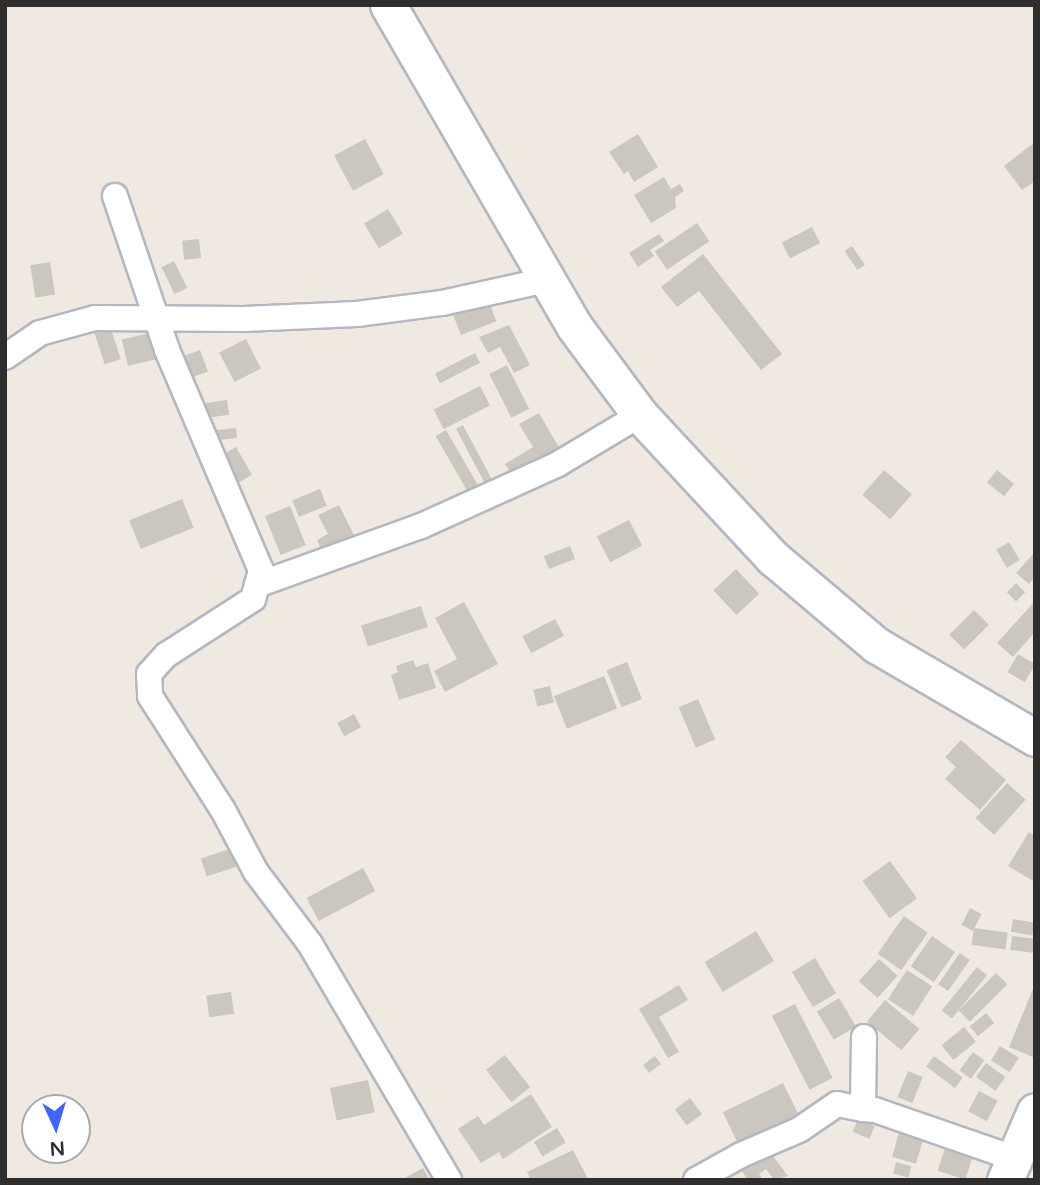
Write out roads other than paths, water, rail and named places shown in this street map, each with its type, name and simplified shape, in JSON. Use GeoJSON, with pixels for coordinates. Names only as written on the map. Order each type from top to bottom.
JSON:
{"type":"FeatureCollection","features":[{"type":"Feature","properties":{"kind":"street"},"geometry":{"type":"LineString","coordinates":[[388,5],[574,326],[640,415],[773,558],[876,645],[1035,738]]}},
{"type":"Feature","properties":{"kind":"street"},"geometry":{"type":"LineString","coordinates":[[115,196],[190,406],[249,536],[261,570],[253,599],[166,655],[149,674],[150,696],[223,810],[256,872],[310,944],[449,1180]]}},
{"type":"Feature","properties":{"kind":"street"},"geometry":{"type":"LineString","coordinates":[[5,357],[40,333],[95,318],[357,314],[442,303],[547,280]]}},
{"type":"Feature","properties":{"kind":"street"},"geometry":{"type":"LineString","coordinates":[[257,585],[421,526],[558,464],[640,415]]}},
{"type":"Feature","properties":{"kind":"street"},"geometry":{"type":"LineString","coordinates":[[863,1109],[864,1037]]}},
{"type":"Feature","properties":{"kind":"street"},"geometry":{"type":"LineString","coordinates":[[696,1180],[741,1155],[799,1130],[838,1104],[875,1110],[1010,1169],[1035,1111]]}}]}
